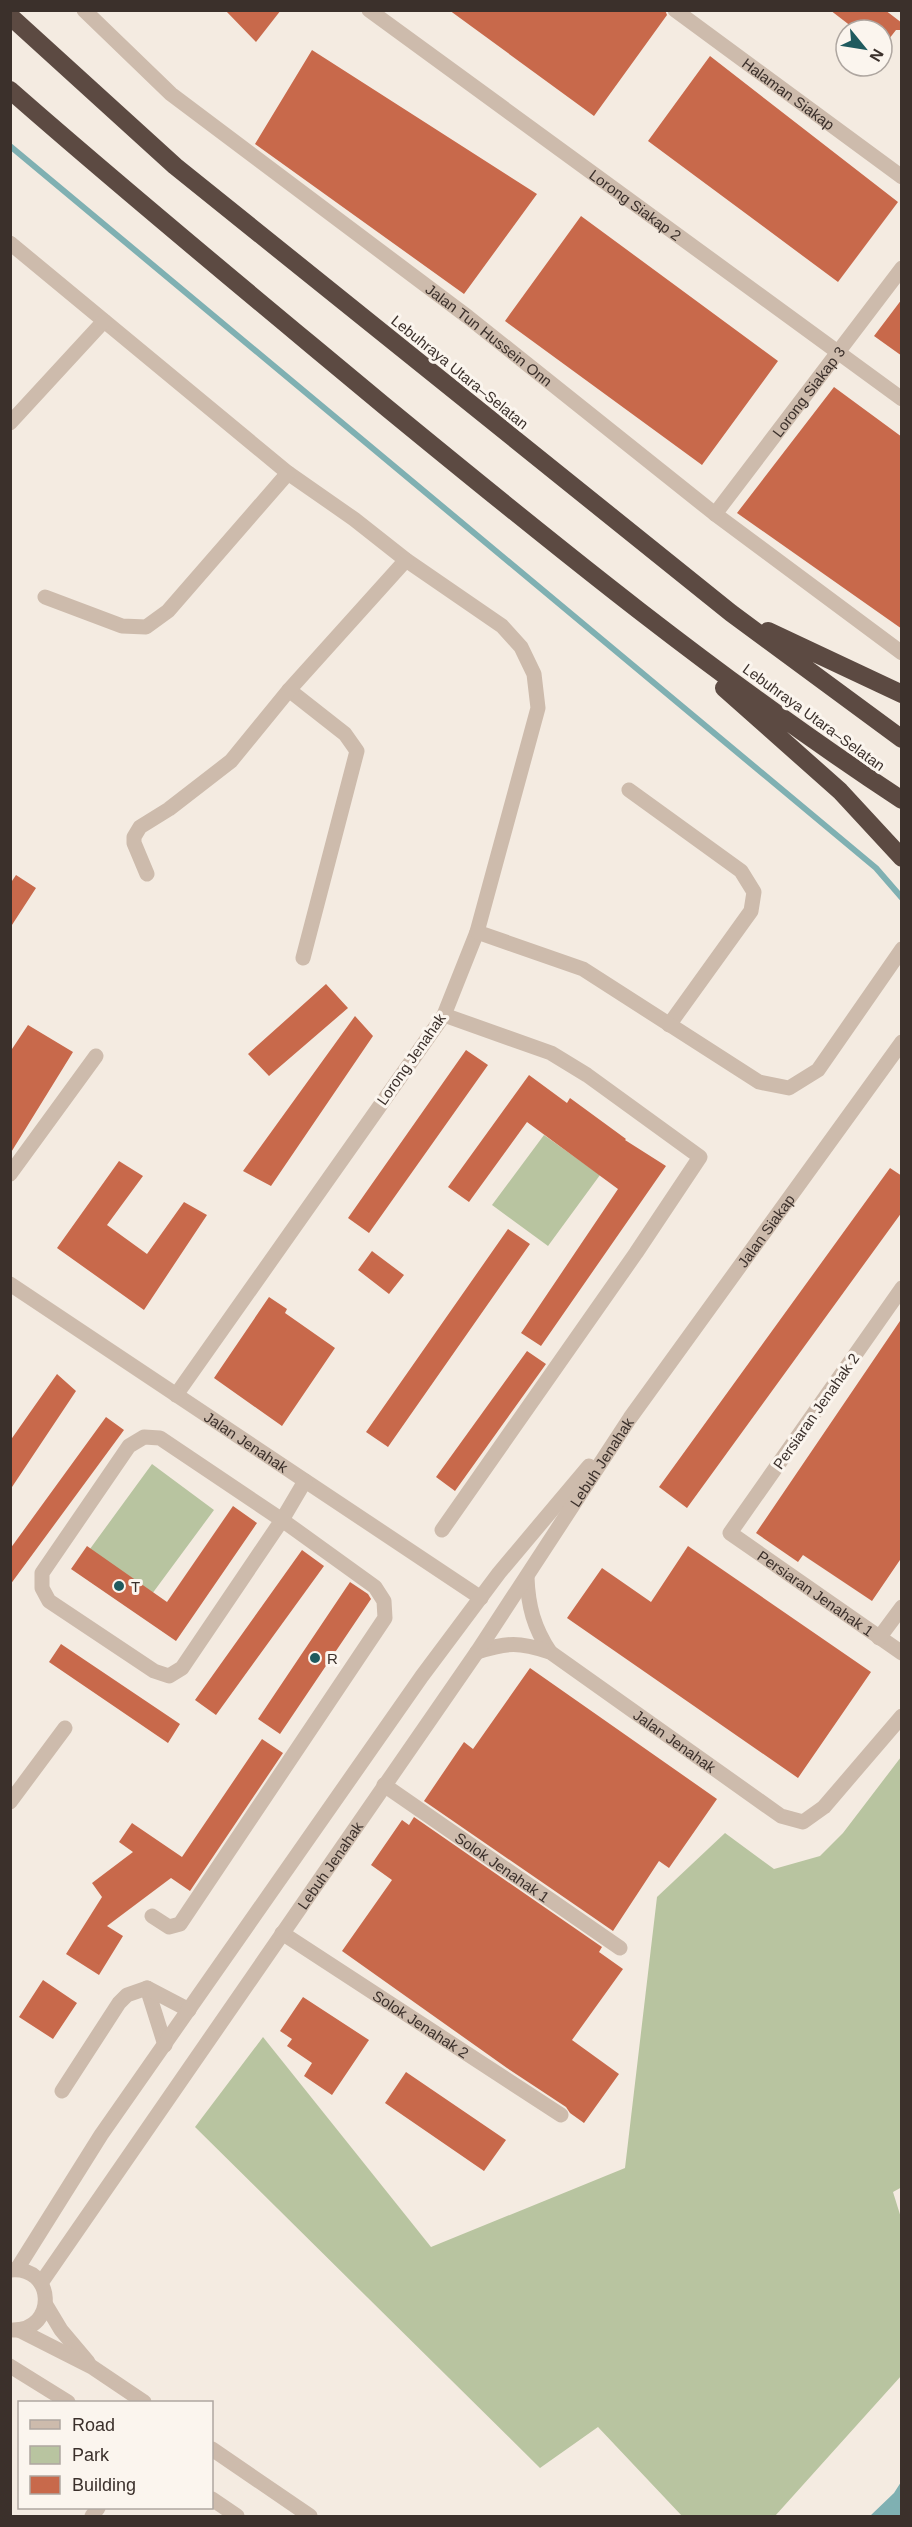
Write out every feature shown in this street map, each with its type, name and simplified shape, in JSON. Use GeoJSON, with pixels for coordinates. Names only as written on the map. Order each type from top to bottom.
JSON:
{"type":"FeatureCollection","features":[{"type":"Feature","properties":{"kind":"highway","name":"Lebuhraya Utara–Selatan"},"geometry":{"type":"LineString","coordinates":[[10,16],[175,166],[731,613],[902,739]]}},
{"type":"Feature","properties":{"kind":"highway","name":"Lebuhraya Utara–Selatan"},"geometry":{"type":"LineString","coordinates":[[10,90],[126,191],[508,507],[645,616],[835,756],[902,800]]}},
{"type":"Feature","properties":{"kind":"highway"},"geometry":{"type":"LineString","coordinates":[[731,613],[902,694]]}},
{"type":"Feature","properties":{"kind":"highway"},"geometry":{"type":"LineString","coordinates":[[645,616],[840,791],[902,858]]}},
{"type":"Feature","properties":{"kind":"street","name":"Jalan Tun Hussein Onn"},"geometry":{"type":"LineString","coordinates":[[84,10],[171,94],[468,317],[715,514],[902,653]]}},
{"type":"Feature","properties":{"kind":"street","name":"Lorong Siakap 2"},"geometry":{"type":"LineString","coordinates":[[369,10],[902,399]]}},
{"type":"Feature","properties":{"kind":"street","name":"Halaman Siakap"},"geometry":{"type":"LineString","coordinates":[[675,10],[902,177]]}},
{"type":"Feature","properties":{"kind":"street","name":"Lorong Jenahak"},"geometry":{"type":"LineString","coordinates":[[10,243],[288,473],[354,519],[406,560],[502,626],[521,647],[534,674],[538,708],[477,932],[444,1015],[176,1395]]}},
{"type":"Feature","properties":{"kind":"street","name":"Lorong Siakap 3"},"geometry":{"type":"LineString","coordinates":[[715,514],[902,268]]}},
{"type":"Feature","properties":{"kind":"street"},"geometry":{"type":"LineString","coordinates":[[10,423],[104,321]]}},
{"type":"Feature","properties":{"kind":"street"},"geometry":{"type":"LineString","coordinates":[[45,597],[122,626],[146,627],[168,611],[288,473]]}},
{"type":"Feature","properties":{"kind":"street"},"geometry":{"type":"LineString","coordinates":[[147,874],[134,843],[134,837],[140,827],[170,809],[231,760],[289,690],[406,560]]}},
{"type":"Feature","properties":{"kind":"street"},"geometry":{"type":"LineString","coordinates":[[289,690],[345,734],[357,751],[303,958]]}},
{"type":"Feature","properties":{"kind":"street"},"geometry":{"type":"LineString","coordinates":[[629,790],[741,872],[754,892],[751,911],[669,1025]]}},
{"type":"Feature","properties":{"kind":"street"},"geometry":{"type":"LineString","coordinates":[[477,932],[583,969],[759,1082],[789,1088],[818,1070],[902,949]]}},
{"type":"Feature","properties":{"kind":"street"},"geometry":{"type":"LineString","coordinates":[[442,1530],[636,1253],[700,1157],[587,1074],[551,1053],[444,1015]]}},
{"type":"Feature","properties":{"kind":"street","name":"Jalan Siakap"},"geometry":{"type":"LineString","coordinates":[[630,1418],[902,1042]]}},
{"type":"Feature","properties":{"kind":"street"},"geometry":{"type":"LineString","coordinates":[[10,1174],[96,1056]]}},
{"type":"Feature","properties":{"kind":"street","name":"Jalan Jenahak"},"geometry":{"type":"LineString","coordinates":[[10,1284],[481,1598]]}},
{"type":"Feature","properties":{"kind":"street","name":"Persiaran Jenahak 2"},"geometry":{"type":"LineString","coordinates":[[730,1533],[902,1288]]}},
{"type":"Feature","properties":{"kind":"street","name":"Lebuh Jenahak"},"geometry":{"type":"LineString","coordinates":[[41,2283],[477,1652],[630,1418]]}},
{"type":"Feature","properties":{"kind":"street","name":"Lebuh Jenahak"},"geometry":{"type":"LineString","coordinates":[[14,2269],[101,2136],[422,1676],[481,1598],[630,1418]]}},
{"type":"Feature","properties":{"kind":"street"},"geometry":{"type":"LineString","coordinates":[[152,1916],[169,1927],[180,1924],[385,1618],[384,1601],[375,1587],[282,1520],[160,1438],[144,1437],[129,1446],[42,1573],[42,1588],[49,1601],[154,1671],[169,1676],[182,1668],[282,1520],[305,1481]]}},
{"type":"Feature","properties":{"kind":"street","name":"Persiaran Jenahak 1"},"geometry":{"type":"LineString","coordinates":[[730,1533],[902,1653]]}},
{"type":"Feature","properties":{"kind":"street","name":"Jalan Jenahak"},"geometry":{"type":"LineString","coordinates":[[527,1577],[527,1597],[532,1617],[539,1635],[550,1652]]}},
{"type":"Feature","properties":{"kind":"street"},"geometry":{"type":"LineString","coordinates":[[879,1638],[902,1607]]}},
{"type":"Feature","properties":{"kind":"street","name":"Jalan Jenahak"},"geometry":{"type":"LineString","coordinates":[[477,1652],[501,1644],[526,1644],[550,1652],[781,1816],[803,1822],[824,1807],[902,1716]]}},
{"type":"Feature","properties":{"kind":"street"},"geometry":{"type":"LineString","coordinates":[[10,1802],[65,1728]]}},
{"type":"Feature","properties":{"kind":"street","name":"Solok Jenahak 1"},"geometry":{"type":"LineString","coordinates":[[384,1785],[620,1948]]}},
{"type":"Feature","properties":{"kind":"street","name":"Solok Jenahak 2"},"geometry":{"type":"LineString","coordinates":[[282,1933],[561,2115]]}},
{"type":"Feature","properties":{"kind":"street"},"geometry":{"type":"LineString","coordinates":[[147,1988],[165,2045]]}},
{"type":"Feature","properties":{"kind":"street"},"geometry":{"type":"LineString","coordinates":[[62,2091],[119,2003],[127,1995],[147,1988],[189,2010]]}},
{"type":"Feature","properties":{"kind":"street"},"geometry":{"type":"LineString","coordinates":[[14,2269],[29,2272],[41,2283],[46,2295],[39,2319],[34,2324],[15,2330]]}},
{"type":"Feature","properties":{"kind":"street"},"geometry":{"type":"LineString","coordinates":[[45,2304],[61,2331],[92,2367]]}},
{"type":"Feature","properties":{"kind":"street"},"geometry":{"type":"LineString","coordinates":[[15,2330],[92,2367],[141,2401]]}},
{"type":"Feature","properties":{"kind":"street"},"geometry":{"type":"LineString","coordinates":[[10,2366],[65,2401]]}},
{"type":"Feature","properties":{"kind":"street"},"geometry":{"type":"LineString","coordinates":[[213,2450],[310,2517]]}},
{"type":"Feature","properties":{"kind":"street"},"geometry":{"type":"LineString","coordinates":[[213,2500],[237,2517]]}},
{"type":"Feature","properties":{"kind":"green space"},"geometry":{"type":"Polygon","coordinates":[[[544,1135],[600,1175],[548,1246],[492,1205],[544,1135]]]}},
{"type":"Feature","properties":{"kind":"green space"},"geometry":{"type":"Polygon","coordinates":[[[152,1464],[214,1510],[149,1598],[87,1553],[152,1464]]]}},
{"type":"Feature","properties":{"kind":"green space"},"geometry":{"type":"Polygon","coordinates":[[[901,1757],[902,2187],[893,2192],[902,2221],[901,2376],[775,2516],[682,2516],[598,2427],[540,2468],[195,2127],[263,2037],[431,2247],[625,2168],[657,1897],[725,1833],[774,1869],[820,1856],[843,1833],[901,1757]]]}},
{"type":"Feature","properties":{"kind":"water"},"geometry":{"type":"Polygon","coordinates":[[[901,2482],[901,2516],[870,2516],[894,2493],[901,2482]]]}},
{"type":"Feature","properties":{"kind":"building"},"geometry":{"type":"Polygon","coordinates":[[[225,10],[281,10],[256,42],[225,10]]]}},
{"type":"Feature","properties":{"kind":"building"},"geometry":{"type":"Polygon","coordinates":[[[449,10],[665,10],[667,15],[594,116],[449,10]]]}},
{"type":"Feature","properties":{"kind":"building"},"geometry":{"type":"Polygon","coordinates":[[[830,10],[885,10],[902,23],[902,30],[896,30],[894,33],[894,18],[840,18],[830,10]]]}},
{"type":"Feature","properties":{"kind":"building"},"geometry":{"type":"Polygon","coordinates":[[[312,50],[537,194],[464,294],[255,144],[312,50]]]}},
{"type":"Feature","properties":{"kind":"building"},"geometry":{"type":"Polygon","coordinates":[[[710,56],[898,202],[838,282],[648,141],[710,56]]]}},
{"type":"Feature","properties":{"kind":"building"},"geometry":{"type":"Polygon","coordinates":[[[581,216],[778,361],[702,465],[505,321],[581,216]]]}},
{"type":"Feature","properties":{"kind":"building"},"geometry":{"type":"Polygon","coordinates":[[[902,299],[902,356],[874,336],[902,299]]]}},
{"type":"Feature","properties":{"kind":"building"},"geometry":{"type":"Polygon","coordinates":[[[834,387],[902,437],[902,629],[737,513],[834,387]]]}},
{"type":"Feature","properties":{"kind":"building"},"geometry":{"type":"Polygon","coordinates":[[[16,875],[36,888],[10,928],[10,884],[16,875]]]}},
{"type":"Feature","properties":{"kind":"building"},"geometry":{"type":"Polygon","coordinates":[[[326,984],[348,1008],[269,1076],[248,1054],[326,984]]]}},
{"type":"Feature","properties":{"kind":"building"},"geometry":{"type":"Polygon","coordinates":[[[355,1016],[373,1036],[271,1186],[243,1171],[355,1016]]]}},
{"type":"Feature","properties":{"kind":"building"},"geometry":{"type":"Polygon","coordinates":[[[28,1025],[73,1052],[10,1154],[10,1052],[28,1025]]]}},
{"type":"Feature","properties":{"kind":"building"},"geometry":{"type":"Polygon","coordinates":[[[466,1050],[488,1065],[369,1233],[348,1218],[466,1050]]]}},
{"type":"Feature","properties":{"kind":"building"},"geometry":{"type":"Polygon","coordinates":[[[529,1075],[567,1103],[570,1098],[625,1140],[666,1166],[541,1346],[521,1333],[618,1189],[527,1122],[469,1202],[448,1187],[529,1075]]]}},
{"type":"Feature","properties":{"kind":"building"},"geometry":{"type":"Polygon","coordinates":[[[119,1161],[143,1176],[107,1225],[147,1254],[184,1202],[207,1215],[144,1310],[57,1248],[119,1161]]]}},
{"type":"Feature","properties":{"kind":"building"},"geometry":{"type":"Polygon","coordinates":[[[890,1168],[902,1176],[902,1212],[687,1508],[659,1487],[890,1168]]]}},
{"type":"Feature","properties":{"kind":"building"},"geometry":{"type":"Polygon","coordinates":[[[508,1229],[530,1244],[388,1447],[366,1432],[508,1229]]]}},
{"type":"Feature","properties":{"kind":"building"},"geometry":{"type":"Polygon","coordinates":[[[372,1251],[404,1275],[389,1294],[358,1270],[372,1251]]]}},
{"type":"Feature","properties":{"kind":"building"},"geometry":{"type":"Polygon","coordinates":[[[269,1297],[287,1309],[285,1313],[335,1348],[282,1426],[214,1378],[269,1297]]]}},
{"type":"Feature","properties":{"kind":"building"},"geometry":{"type":"Polygon","coordinates":[[[902,1318],[902,1557],[872,1601],[803,1555],[798,1562],[756,1533],[902,1318]]]}},
{"type":"Feature","properties":{"kind":"building"},"geometry":{"type":"Polygon","coordinates":[[[527,1351],[546,1364],[455,1491],[436,1477],[527,1351]]]}},
{"type":"Feature","properties":{"kind":"building"},"geometry":{"type":"Polygon","coordinates":[[[57,1374],[76,1391],[10,1490],[10,1441],[57,1374]]]}},
{"type":"Feature","properties":{"kind":"building"},"geometry":{"type":"Polygon","coordinates":[[[106,1417],[124,1430],[10,1585],[10,1549],[106,1417]]]}},
{"type":"Feature","properties":{"kind":"building","name":"T"},"geometry":{"type":"Polygon","coordinates":[[[233,1506],[257,1523],[176,1641],[71,1569],[87,1546],[167,1602],[233,1506]]]}},
{"type":"Feature","properties":{"kind":"building"},"geometry":{"type":"Polygon","coordinates":[[[688,1546],[871,1672],[798,1778],[567,1618],[602,1568],[651,1602],[688,1546]]]}},
{"type":"Feature","properties":{"kind":"building"},"geometry":{"type":"Polygon","coordinates":[[[302,1550],[324,1566],[216,1715],[195,1700],[302,1550]]]}},
{"type":"Feature","properties":{"kind":"building","name":"R"},"geometry":{"type":"Polygon","coordinates":[[[350,1582],[368,1594],[371,1599],[280,1734],[258,1719],[350,1582]]]}},
{"type":"Feature","properties":{"kind":"building"},"geometry":{"type":"Polygon","coordinates":[[[61,1644],[180,1724],[168,1743],[49,1662],[61,1644]]]}},
{"type":"Feature","properties":{"kind":"building"},"geometry":{"type":"Polygon","coordinates":[[[530,1668],[717,1799],[669,1868],[659,1861],[613,1931],[424,1801],[464,1742],[473,1749],[530,1668]]]}},
{"type":"Feature","properties":{"kind":"building"},"geometry":{"type":"Polygon","coordinates":[[[262,1739],[283,1753],[190,1891],[171,1878],[107,1926],[123,1936],[99,1975],[66,1954],[102,1897],[92,1883],[133,1852],[119,1842],[132,1823],[182,1857],[262,1739]]]}},
{"type":"Feature","properties":{"kind":"building"},"geometry":{"type":"Polygon","coordinates":[[[414,1817],[602,1947],[599,1952],[623,1969],[572,2040],[619,2074],[584,2123],[570,2113],[566,2107],[342,1951],[392,1880],[371,1865],[402,1820],[409,1825],[414,1817]]]}},
{"type":"Feature","properties":{"kind":"building"},"geometry":{"type":"Polygon","coordinates":[[[43,1980],[77,2003],[53,2039],[19,2017],[43,1980]]]}},
{"type":"Feature","properties":{"kind":"building"},"geometry":{"type":"Polygon","coordinates":[[[303,1997],[369,2040],[332,2095],[304,2076],[312,2063],[287,2046],[292,2039],[280,2031],[303,1997]]]}},
{"type":"Feature","properties":{"kind":"building"},"geometry":{"type":"Polygon","coordinates":[[[406,2072],[506,2140],[484,2171],[385,2103],[406,2072]]]}},
{"type":"Feature","properties":{"kind":"waterway"},"geometry":{"type":"LineString","coordinates":[[10,146],[876,868],[902,898]]}},
{"type":"Feature","properties":{"kind":"place","name":"T"},"geometry":{"type":"Point","coordinates":[119,1586]}},
{"type":"Feature","properties":{"kind":"place","name":"R"},"geometry":{"type":"Point","coordinates":[315,1658]}}]}
